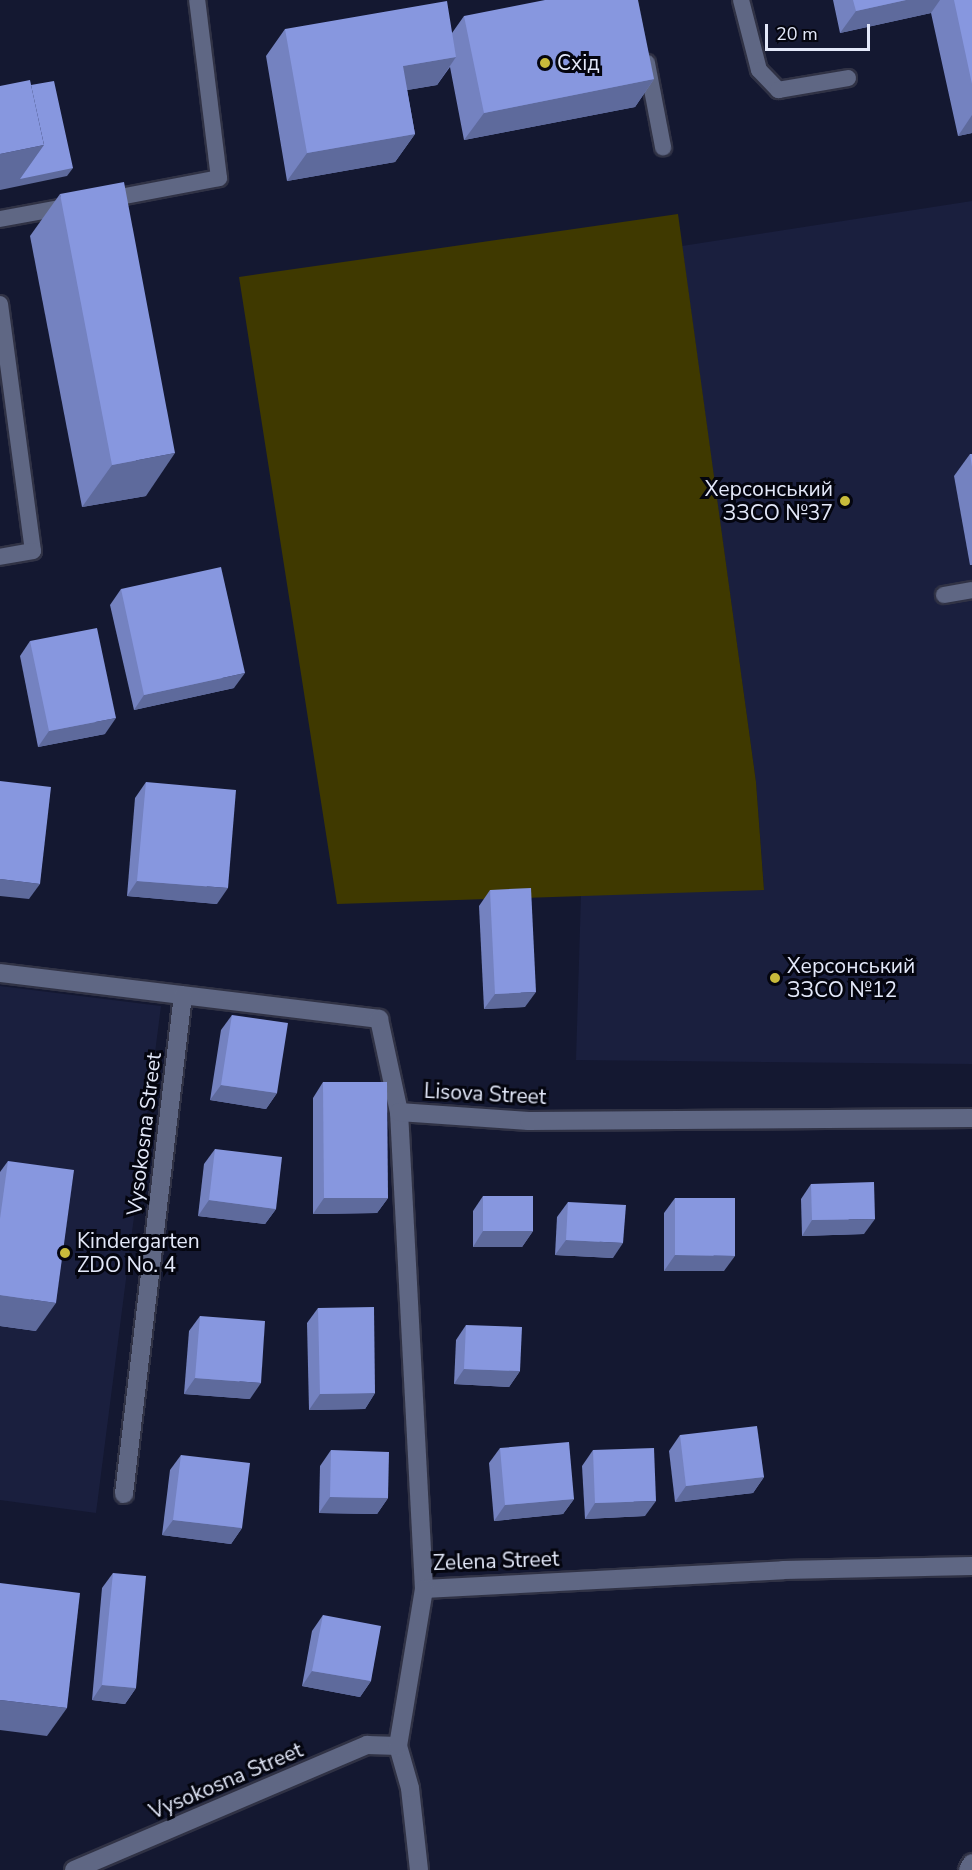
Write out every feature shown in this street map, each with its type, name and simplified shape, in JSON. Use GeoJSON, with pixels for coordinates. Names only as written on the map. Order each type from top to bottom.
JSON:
{"type":"FeatureCollection","features":[{"type":"Feature","properties":{"kind":"street","name":"Lisova Street"},"geometry":{"type":"LineString","coordinates":[[0,973],[379,1019],[399,1112],[529,1121],[972,1118]]}},
{"type":"Feature","properties":{"kind":"street","name":"Vysokosna Street"},"geometry":{"type":"LineString","coordinates":[[124,1494],[183,995]]}},
{"type":"Feature","properties":{"kind":"street","name":"Zelena Street"},"geometry":{"type":"LineString","coordinates":[[399,1112],[424,1589],[783,1570],[972,1566]]}},
{"type":"Feature","properties":{"kind":"street"},"geometry":{"type":"LineString","coordinates":[[419,1870],[410,1788],[398,1746],[424,1589]]}},
{"type":"Feature","properties":{"kind":"street","name":"Vysokosna Street"},"geometry":{"type":"LineString","coordinates":[[74,1870],[368,1745],[398,1746]]}},
{"type":"Feature","properties":{"kind":"street"},"geometry":{"type":"LineString","coordinates":[[968,1870],[972,1863]]}},
{"type":"Feature","properties":{"kind":"lane"},"geometry":{"type":"LineString","coordinates":[[0,219],[219,178],[197,0]]}},
{"type":"Feature","properties":{"kind":"lane"},"geometry":{"type":"LineString","coordinates":[[741,0],[759,70],[778,90],[848,78]]}},
{"type":"Feature","properties":{"kind":"lane"},"geometry":{"type":"LineString","coordinates":[[644,45],[663,147]]}},
{"type":"Feature","properties":{"kind":"lane"},"geometry":{"type":"LineString","coordinates":[[0,304],[33,551],[0,557]]}},
{"type":"Feature","properties":{"kind":"lane"},"geometry":{"type":"LineString","coordinates":[[944,595],[972,590]]}},
{"type":"Feature","properties":{"kind":"shaded area"},"geometry":{"type":"Polygon","coordinates":[[[972,201],[972,1064],[576,1060],[581,895],[764,889],[756,782],[682,246],[972,201]]]}},
{"type":"Feature","properties":{"kind":"shaded area"},"geometry":{"type":"Polygon","coordinates":[[[678,214],[756,782],[764,890],[337,904],[239,277],[678,214]]]}},
{"type":"Feature","properties":{"kind":"shaded area","name":"Kindergarten ZDO No. 4"},"geometry":{"type":"Polygon","coordinates":[[[0,986],[161,1006],[96,1513],[0,1500],[0,986]]]}},
{"type":"Feature","properties":{"kind":"building"},"geometry":{"type":"Polygon","coordinates":[[[545,0],[638,0],[654,79],[484,113],[464,16],[545,0]]]}},
{"type":"Feature","properties":{"kind":"building"},"geometry":{"type":"Polygon","coordinates":[[[853,0],[906,0],[856,11],[853,0]]]}},
{"type":"Feature","properties":{"kind":"building"},"geometry":{"type":"Polygon","coordinates":[[[954,0],[972,0],[972,84],[954,0]]]}},
{"type":"Feature","properties":{"kind":"building"},"geometry":{"type":"Polygon","coordinates":[[[447,1],[456,57],[403,66],[415,134],[307,153],[285,29],[447,1]]]}},
{"type":"Feature","properties":{"kind":"building"},"geometry":{"type":"Polygon","coordinates":[[[30,80],[44,145],[0,154],[0,86],[30,80]]]}},
{"type":"Feature","properties":{"kind":"building"},"geometry":{"type":"Polygon","coordinates":[[[54,81],[73,168],[20,179],[44,145],[31,85],[54,81]]]}},
{"type":"Feature","properties":{"kind":"building"},"geometry":{"type":"Polygon","coordinates":[[[124,182],[175,453],[112,465],[60,194],[124,182]]]}},
{"type":"Feature","properties":{"kind":"building"},"geometry":{"type":"Polygon","coordinates":[[[221,567],[245,673],[144,695],[121,589],[221,567]]]}},
{"type":"Feature","properties":{"kind":"building"},"geometry":{"type":"Polygon","coordinates":[[[97,628],[116,718],[49,731],[30,641],[97,628]]]}},
{"type":"Feature","properties":{"kind":"building"},"geometry":{"type":"Polygon","coordinates":[[[0,781],[51,787],[40,884],[0,879],[0,781]]]}},
{"type":"Feature","properties":{"kind":"building"},"geometry":{"type":"Polygon","coordinates":[[[146,782],[236,790],[228,888],[137,881],[146,782]]]}},
{"type":"Feature","properties":{"kind":"building"},"geometry":{"type":"Polygon","coordinates":[[[531,888],[536,992],[495,994],[490,890],[531,888]]]}},
{"type":"Feature","properties":{"kind":"building"},"geometry":{"type":"Polygon","coordinates":[[[232,1015],[288,1023],[277,1093],[221,1085],[232,1015]]]}},
{"type":"Feature","properties":{"kind":"building"},"geometry":{"type":"Polygon","coordinates":[[[323,1082],[387,1082],[388,1198],[324,1198],[323,1082]]]}},
{"type":"Feature","properties":{"kind":"building"},"geometry":{"type":"Polygon","coordinates":[[[215,1149],[282,1157],[276,1209],[209,1200],[215,1149]]]}},
{"type":"Feature","properties":{"kind":"building"},"geometry":{"type":"Polygon","coordinates":[[[8,1161],[74,1170],[56,1303],[0,1295],[0,1219],[8,1161]]]}},
{"type":"Feature","properties":{"kind":"building"},"geometry":{"type":"Polygon","coordinates":[[[874,1182],[875,1219],[812,1220],[811,1184],[874,1182]]]}},
{"type":"Feature","properties":{"kind":"building"},"geometry":{"type":"Polygon","coordinates":[[[483,1196],[533,1196],[533,1231],[483,1231],[483,1196]]]}},
{"type":"Feature","properties":{"kind":"building"},"geometry":{"type":"Polygon","coordinates":[[[675,1198],[735,1198],[735,1256],[675,1255],[675,1198]]]}},
{"type":"Feature","properties":{"kind":"building"},"geometry":{"type":"Polygon","coordinates":[[[568,1202],[626,1205],[623,1243],[566,1240],[568,1202]]]}},
{"type":"Feature","properties":{"kind":"building"},"geometry":{"type":"Polygon","coordinates":[[[374,1307],[375,1393],[320,1394],[318,1308],[374,1307]]]}},
{"type":"Feature","properties":{"kind":"building"},"geometry":{"type":"Polygon","coordinates":[[[200,1316],[265,1321],[261,1383],[195,1378],[200,1316]]]}},
{"type":"Feature","properties":{"kind":"building"},"geometry":{"type":"Polygon","coordinates":[[[466,1325],[522,1327],[520,1371],[464,1369],[466,1325]]]}},
{"type":"Feature","properties":{"kind":"building"},"geometry":{"type":"Polygon","coordinates":[[[757,1426],[764,1477],[686,1486],[680,1435],[757,1426]]]}},
{"type":"Feature","properties":{"kind":"building"},"geometry":{"type":"Polygon","coordinates":[[[569,1442],[574,1499],[505,1505],[500,1448],[569,1442]]]}},
{"type":"Feature","properties":{"kind":"building"},"geometry":{"type":"Polygon","coordinates":[[[654,1448],[656,1501],[595,1503],[593,1450],[654,1448]]]}},
{"type":"Feature","properties":{"kind":"building"},"geometry":{"type":"Polygon","coordinates":[[[331,1450],[389,1452],[388,1498],[330,1497],[331,1450]]]}},
{"type":"Feature","properties":{"kind":"building"},"geometry":{"type":"Polygon","coordinates":[[[181,1455],[250,1463],[242,1528],[173,1520],[181,1455]]]}},
{"type":"Feature","properties":{"kind":"building"},"geometry":{"type":"Polygon","coordinates":[[[113,1573],[146,1576],[136,1688],[102,1685],[113,1573]]]}},
{"type":"Feature","properties":{"kind":"building"},"geometry":{"type":"Polygon","coordinates":[[[0,1583],[80,1593],[67,1708],[0,1700],[0,1583]]]}},
{"type":"Feature","properties":{"kind":"building"},"geometry":{"type":"Polygon","coordinates":[[[323,1615],[381,1626],[371,1681],[312,1671],[323,1615]]]}},
{"type":"Feature","properties":{"kind":"place","name":"Схід"},"geometry":{"type":"Point","coordinates":[545,63]}},
{"type":"Feature","properties":{"kind":"place","name":"Херсонський ЗЗСО №37"},"geometry":{"type":"Point","coordinates":[845,501]}},
{"type":"Feature","properties":{"kind":"place","name":"Херсонський ЗЗСО №12"},"geometry":{"type":"Point","coordinates":[775,978]}},
{"type":"Feature","properties":{"kind":"place","name":"Kindergarten ZDO No. 4"},"geometry":{"type":"Point","coordinates":[65,1253]}}]}
